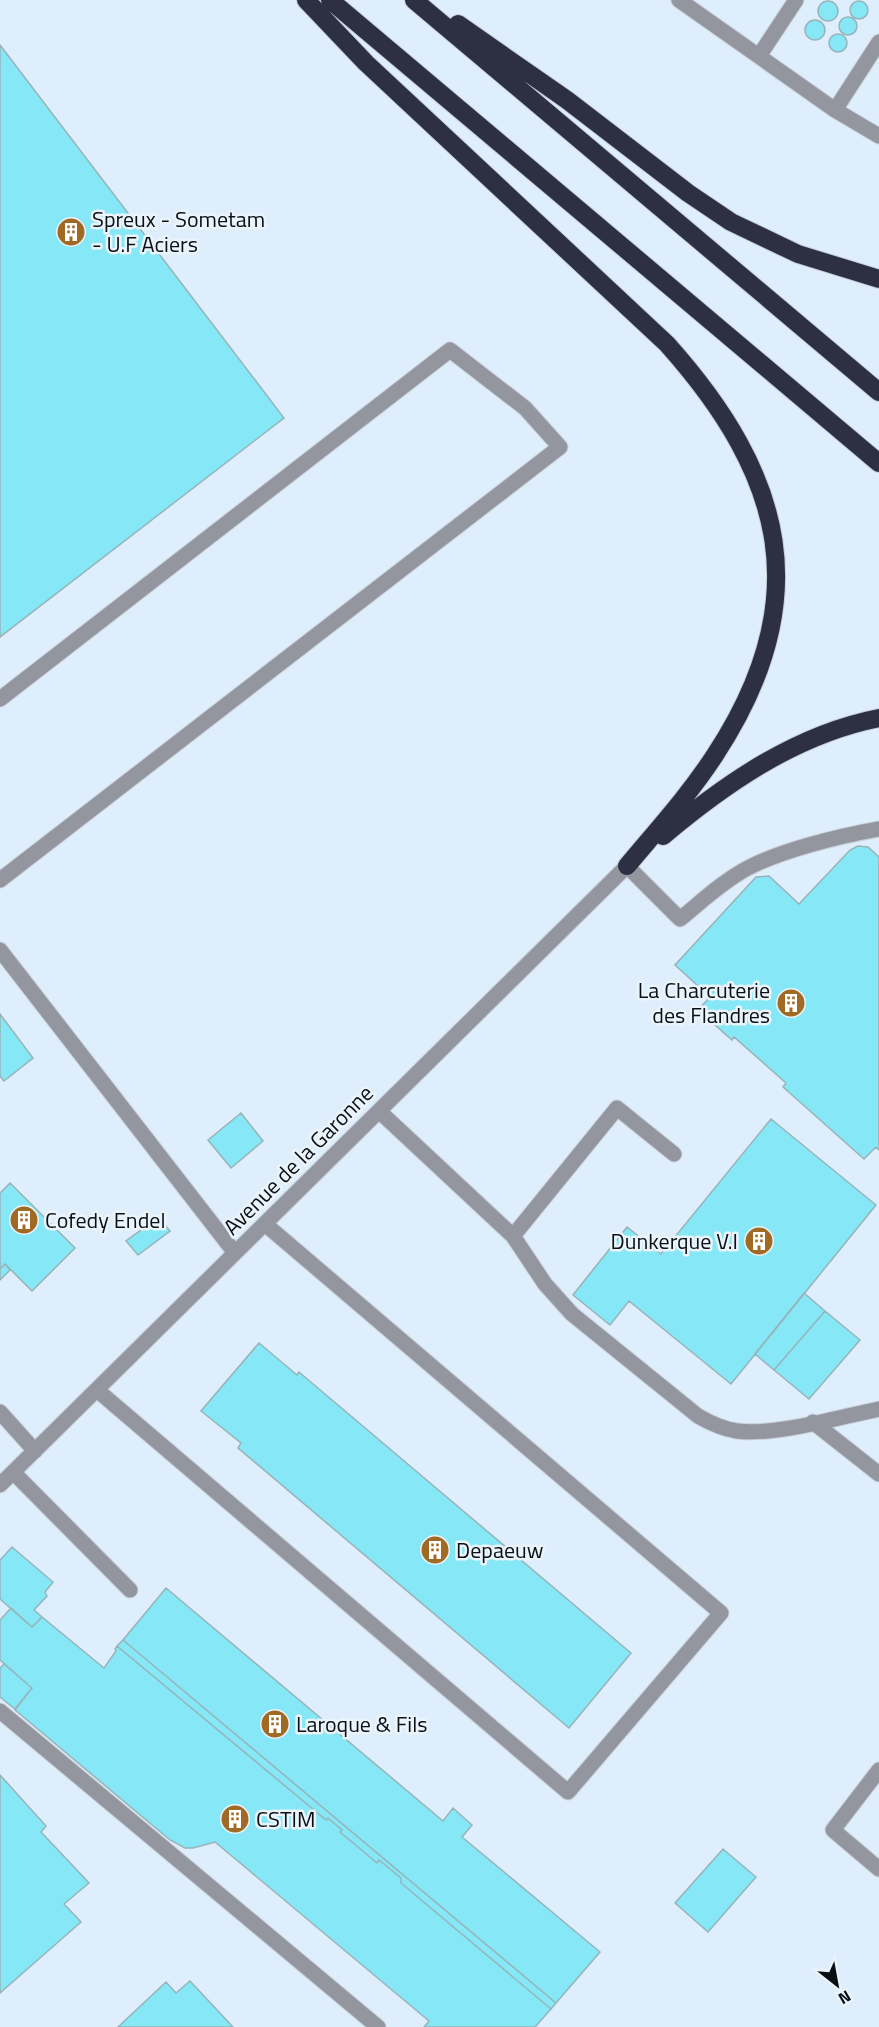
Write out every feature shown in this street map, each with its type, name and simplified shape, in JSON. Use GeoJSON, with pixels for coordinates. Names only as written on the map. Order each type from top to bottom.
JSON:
{"type":"FeatureCollection","features":[{"type":"Feature","properties":{"kind":"highway"},"geometry":{"type":"LineString","coordinates":[[306,0],[366,63],[667,344],[698,380],[728,421],[758,482],[771,527],[776,571],[773,616],[762,663],[742,708],[714,756],[627,866]]}},
{"type":"Feature","properties":{"kind":"highway"},"geometry":{"type":"LineString","coordinates":[[330,0],[879,463]]}},
{"type":"Feature","properties":{"kind":"highway"},"geometry":{"type":"LineString","coordinates":[[414,0],[879,392]]}},
{"type":"Feature","properties":{"kind":"highway"},"geometry":{"type":"LineString","coordinates":[[424,0],[548,87],[688,193],[731,222],[798,254],[879,279]]}},
{"type":"Feature","properties":{"kind":"highway"},"geometry":{"type":"LineString","coordinates":[[627,866],[718,792],[762,765],[828,732],[879,718]]}},
{"type":"Feature","properties":{"kind":"street"},"geometry":{"type":"LineString","coordinates":[[759,56],[796,0]]}},
{"type":"Feature","properties":{"kind":"street"},"geometry":{"type":"LineString","coordinates":[[688,2],[835,110],[879,136]]}},
{"type":"Feature","properties":{"kind":"street"},"geometry":{"type":"LineString","coordinates":[[835,110],[879,42]]}},
{"type":"Feature","properties":{"kind":"street"},"geometry":{"type":"LineString","coordinates":[[0,699],[450,350],[525,408],[544,426],[560,447],[0,880]]}},
{"type":"Feature","properties":{"kind":"street"},"geometry":{"type":"LineString","coordinates":[[627,866],[680,919],[729,879],[762,861],[843,836],[879,829]]}},
{"type":"Feature","properties":{"kind":"street","name":"Avenue de la Garonne"},"geometry":{"type":"LineString","coordinates":[[0,1485],[627,866]]}},
{"type":"Feature","properties":{"kind":"street"},"geometry":{"type":"LineString","coordinates":[[0,950],[235,1253]]}},
{"type":"Feature","properties":{"kind":"street"},"geometry":{"type":"LineString","coordinates":[[513,1236],[617,1108],[674,1154]]}},
{"type":"Feature","properties":{"kind":"street"},"geometry":{"type":"LineString","coordinates":[[379,1111],[513,1236],[545,1284],[572,1314],[698,1416],[710,1423],[738,1431],[775,1430],[879,1409]]}},
{"type":"Feature","properties":{"kind":"street"},"geometry":{"type":"LineString","coordinates":[[97,1390],[568,1792],[721,1613],[265,1224]]}},
{"type":"Feature","properties":{"kind":"street"},"geometry":{"type":"LineString","coordinates":[[0,1412],[35,1451]]}},
{"type":"Feature","properties":{"kind":"street"},"geometry":{"type":"LineString","coordinates":[[813,1422],[879,1474]]}},
{"type":"Feature","properties":{"kind":"street"},"geometry":{"type":"LineString","coordinates":[[13,1472],[130,1590]]}},
{"type":"Feature","properties":{"kind":"street"},"geometry":{"type":"LineString","coordinates":[[0,1711],[378,2027]]}},
{"type":"Feature","properties":{"kind":"street"},"geometry":{"type":"LineString","coordinates":[[879,1770],[833,1830],[879,1869]]}},
{"type":"Feature","properties":{"kind":"shaded area"},"geometry":{"type":"Polygon","coordinates":[[[0,0],[879,0],[879,2027],[0,2027],[0,0]]]}},
{"type":"Feature","properties":{"kind":"building"},"geometry":{"type":"Polygon","coordinates":[[[824,1],[832,1],[838,7],[838,15],[832,21],[824,21],[818,15],[818,7],[824,1]]]}},
{"type":"Feature","properties":{"kind":"building"},"geometry":{"type":"Polygon","coordinates":[[[859,1],[865,4],[868,10],[865,16],[859,19],[853,16],[850,10],[853,4],[859,1]]]}},
{"type":"Feature","properties":{"kind":"building"},"geometry":{"type":"Polygon","coordinates":[[[848,17],[854,20],[857,26],[854,32],[848,35],[842,32],[839,26],[842,20],[848,17]]]}},
{"type":"Feature","properties":{"kind":"building"},"geometry":{"type":"Polygon","coordinates":[[[811,20],[819,20],[825,26],[825,34],[819,40],[811,40],[805,34],[805,26],[811,20]]]}},
{"type":"Feature","properties":{"kind":"building"},"geometry":{"type":"Polygon","coordinates":[[[838,34],[844,37],[847,43],[844,49],[838,52],[832,49],[829,43],[832,37],[838,34]]]}},
{"type":"Feature","properties":{"kind":"building","name":"Spreux - Sometam - U.F Aciers"},"geometry":{"type":"Polygon","coordinates":[[[0,45],[284,418],[0,637],[0,45]]]}},
{"type":"Feature","properties":{"kind":"building","name":"La Charcuterie des Flandres"},"geometry":{"type":"Polygon","coordinates":[[[858,846],[868,847],[879,857],[879,1150],[876,1147],[864,1159],[783,1087],[786,1083],[734,1037],[732,1040],[698,1010],[710,997],[675,965],[756,877],[769,876],[799,904],[850,850],[858,846]]]}},
{"type":"Feature","properties":{"kind":"building"},"geometry":{"type":"Polygon","coordinates":[[[0,1014],[33,1058],[4,1081],[0,1076],[0,1014]]]}},
{"type":"Feature","properties":{"kind":"building"},"geometry":{"type":"Polygon","coordinates":[[[241,1113],[263,1141],[231,1168],[208,1140],[241,1113]]]}},
{"type":"Feature","properties":{"kind":"building","name":"Dunkerque V.I"},"geometry":{"type":"Polygon","coordinates":[[[771,1119],[876,1205],[731,1384],[629,1301],[610,1325],[573,1295],[627,1227],[661,1254],[771,1119]]]}},
{"type":"Feature","properties":{"kind":"building","name":"Cofedy Endel"},"geometry":{"type":"Polygon","coordinates":[[[10,1183],[75,1248],[32,1291],[5,1264],[0,1269],[0,1193],[10,1183]]]}},
{"type":"Feature","properties":{"kind":"building"},"geometry":{"type":"Polygon","coordinates":[[[159,1217],[170,1231],[138,1255],[126,1241],[159,1217]]]}},
{"type":"Feature","properties":{"kind":"building"},"geometry":{"type":"Polygon","coordinates":[[[5,1264],[10,1270],[0,1280],[0,1269],[5,1264]]]}},
{"type":"Feature","properties":{"kind":"building"},"geometry":{"type":"Polygon","coordinates":[[[804,1293],[825,1311],[774,1370],[755,1354],[804,1293]]]}},
{"type":"Feature","properties":{"kind":"building"},"geometry":{"type":"Polygon","coordinates":[[[825,1311],[860,1340],[809,1399],[774,1370],[825,1311]]]}},
{"type":"Feature","properties":{"kind":"building","name":"Depaeuw"},"geometry":{"type":"Polygon","coordinates":[[[259,1343],[297,1375],[299,1372],[631,1653],[569,1728],[238,1448],[241,1443],[201,1411],[259,1343]]]}},
{"type":"Feature","properties":{"kind":"building"},"geometry":{"type":"Polygon","coordinates":[[[12,1547],[53,1582],[45,1592],[47,1596],[34,1610],[42,1617],[32,1627],[0,1599],[0,1560],[12,1547]]]}},
{"type":"Feature","properties":{"kind":"building","name":"Laroque & Fils"},"geometry":{"type":"Polygon","coordinates":[[[166,1588],[443,1821],[453,1808],[472,1825],[462,1837],[600,1952],[556,2003],[123,1640],[166,1588]]]}},
{"type":"Feature","properties":{"kind":"building","name":"CSTIM"},"geometry":{"type":"Polygon","coordinates":[[[11,1608],[32,1627],[42,1617],[104,1668],[117,1646],[326,1820],[328,1818],[342,1830],[340,1832],[377,1863],[379,1860],[401,1878],[401,1883],[551,2009],[535,2027],[424,2027],[429,2021],[215,1842],[185,1848],[170,1840],[15,1710],[32,1688],[0,1660],[0,1620],[11,1608]]]}},
{"type":"Feature","properties":{"kind":"building"},"geometry":{"type":"Polygon","coordinates":[[[123,1640],[556,2003],[551,2009],[401,1883],[401,1878],[379,1860],[377,1863],[340,1832],[342,1830],[328,1818],[326,1820],[117,1646],[123,1640]]]}},
{"type":"Feature","properties":{"kind":"building"},"geometry":{"type":"Polygon","coordinates":[[[4,1664],[32,1688],[15,1709],[0,1697],[0,1668],[4,1664]]]}},
{"type":"Feature","properties":{"kind":"building"},"geometry":{"type":"Polygon","coordinates":[[[0,1775],[46,1826],[41,1832],[89,1883],[64,1904],[81,1922],[0,1993],[0,1775]]]}},
{"type":"Feature","properties":{"kind":"building"},"geometry":{"type":"Polygon","coordinates":[[[723,1849],[756,1877],[708,1932],[675,1903],[723,1849]]]}},
{"type":"Feature","properties":{"kind":"building"},"geometry":{"type":"Polygon","coordinates":[[[190,1981],[233,2027],[118,2027],[166,1982],[176,1993],[190,1981]]]}},
{"type":"Feature","properties":{"kind":"place","name":"Spreux - Sometam - U.F Aciers"},"geometry":{"type":"Point","coordinates":[71,232]}},
{"type":"Feature","properties":{"kind":"place","name":"La Charcuterie des Flandres"},"geometry":{"type":"Point","coordinates":[791,1003]}},
{"type":"Feature","properties":{"kind":"place","name":"Cofedy Endel"},"geometry":{"type":"Point","coordinates":[24,1220]}},
{"type":"Feature","properties":{"kind":"place","name":"Dunkerque V.I"},"geometry":{"type":"Point","coordinates":[759,1241]}},
{"type":"Feature","properties":{"kind":"place","name":"Depaeuw"},"geometry":{"type":"Point","coordinates":[435,1550]}},
{"type":"Feature","properties":{"kind":"place","name":"Laroque & Fils"},"geometry":{"type":"Point","coordinates":[275,1724]}},
{"type":"Feature","properties":{"kind":"place","name":"CSTIM"},"geometry":{"type":"Point","coordinates":[235,1819]}}]}
